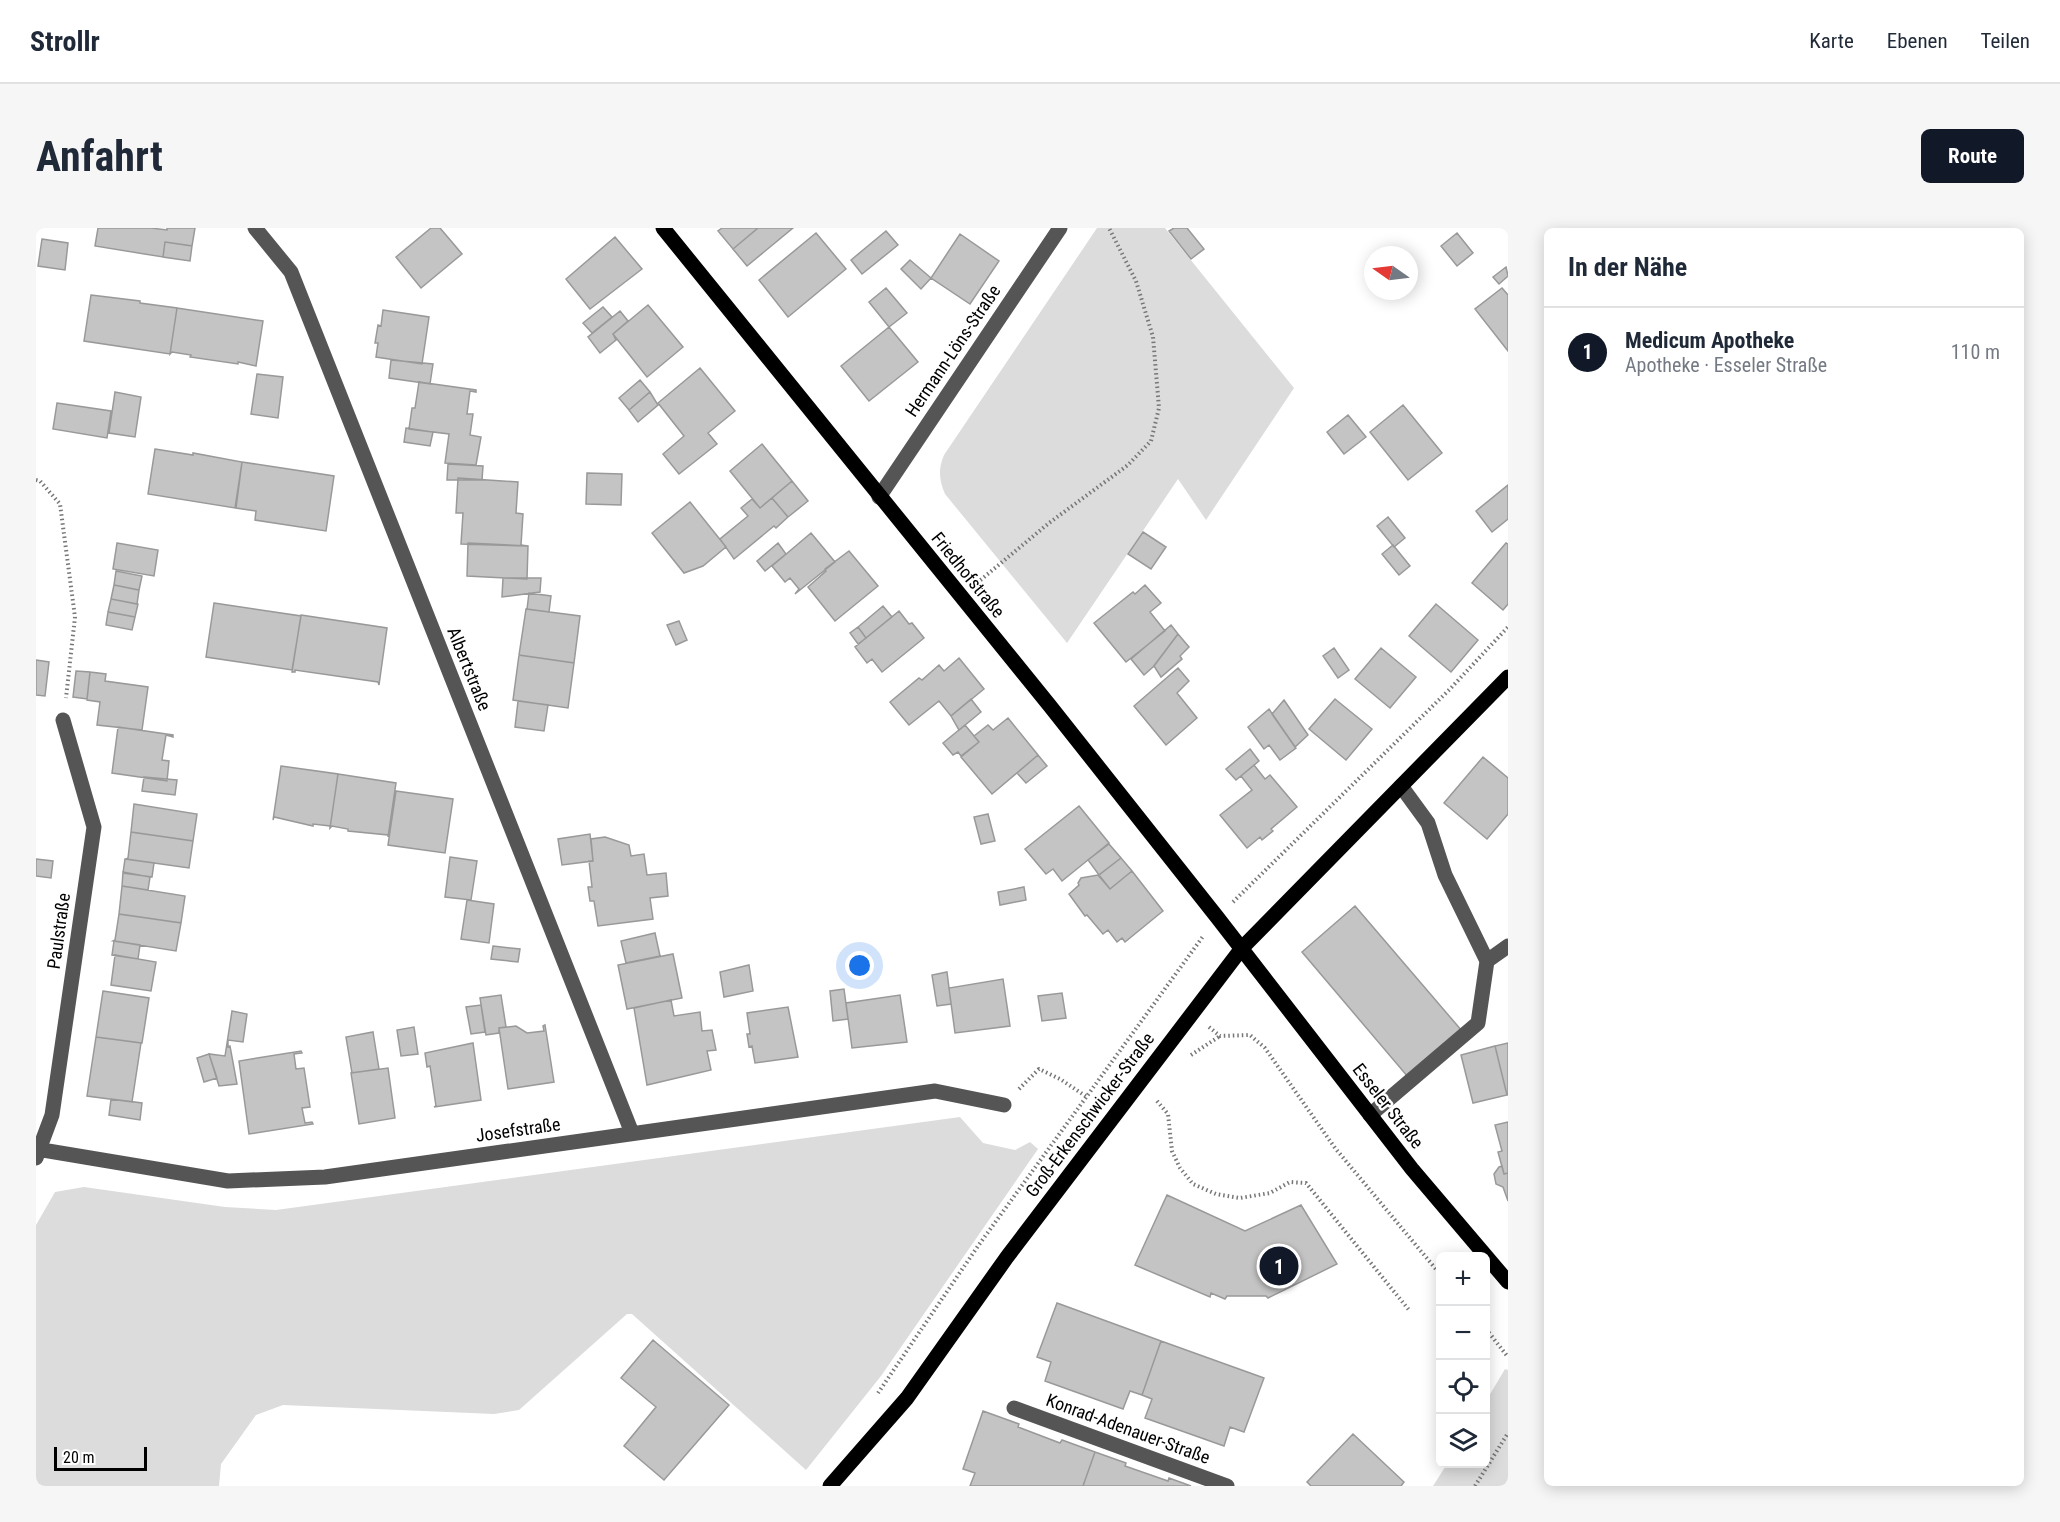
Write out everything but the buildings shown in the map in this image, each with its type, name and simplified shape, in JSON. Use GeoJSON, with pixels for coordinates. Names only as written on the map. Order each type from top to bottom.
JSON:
{"type":"FeatureCollection","features":[{"type":"Feature","properties":{"kind":"main road","name":"Friedhofstraße"},"geometry":{"type":"LineString","coordinates":[[663,228],[1057,715],[1242,948]]}},
{"type":"Feature","properties":{"kind":"main road","name":"Groß-Erkenschwicker-Straße"},"geometry":{"type":"LineString","coordinates":[[830,1486],[907,1398],[1007,1257],[1242,948],[1508,677]]}},
{"type":"Feature","properties":{"kind":"main road","name":"Esseler Straße"},"geometry":{"type":"LineString","coordinates":[[1242,948],[1412,1169],[1508,1282]]}},
{"type":"Feature","properties":{"kind":"street","name":"Albertstraße"},"geometry":{"type":"LineString","coordinates":[[255,228],[291,272],[632,1133]]}},
{"type":"Feature","properties":{"kind":"street","name":"Hermann-Löns-Straße"},"geometry":{"type":"LineString","coordinates":[[879,497],[1060,228]]}},
{"type":"Feature","properties":{"kind":"street","name":"Paulstraße"},"geometry":{"type":"LineString","coordinates":[[37,1152],[52,1115],[94,827],[63,720]]}},
{"type":"Feature","properties":{"kind":"street"},"geometry":{"type":"LineString","coordinates":[[1370,1115],[1478,1023],[1487,962],[1445,875],[1428,823],[1401,786]]}},
{"type":"Feature","properties":{"kind":"street"},"geometry":{"type":"LineString","coordinates":[[1487,962],[1508,945]]}},
{"type":"Feature","properties":{"kind":"street","name":"Josefstraße"},"geometry":{"type":"LineString","coordinates":[[37,1152],[228,1181],[325,1177],[935,1091],[1004,1105]]}},
{"type":"Feature","properties":{"kind":"street","name":"Konrad-Adenauer-Straße"},"geometry":{"type":"LineString","coordinates":[[1014,1408],[1227,1486]]}},
{"type":"Feature","properties":{"kind":"path"},"geometry":{"type":"LineString","coordinates":[[960,597],[1049,523],[1128,465],[1151,441],[1159,408],[1153,337],[1136,281],[1109,228]]}},
{"type":"Feature","properties":{"kind":"path"},"geometry":{"type":"LineString","coordinates":[[36,480],[40,481],[60,504],[75,617],[63,720]]}},
{"type":"Feature","properties":{"kind":"path"},"geometry":{"type":"LineString","coordinates":[[1192,1012],[1220,1036]]}},
{"type":"Feature","properties":{"kind":"path"},"geometry":{"type":"LineString","coordinates":[[1184,1064],[1191,1055],[1220,1036],[1250,1035],[1265,1048],[1335,1149],[1436,1269]]}},
{"type":"Feature","properties":{"kind":"path"},"geometry":{"type":"LineString","coordinates":[[1004,1105],[1039,1069],[1060,1079],[1087,1097]]}},
{"type":"Feature","properties":{"kind":"path"},"geometry":{"type":"LineString","coordinates":[[1163,1093],[1156,1102],[1168,1114],[1172,1150],[1180,1168],[1193,1184],[1216,1194],[1240,1198],[1270,1193],[1290,1182],[1306,1183],[1409,1310]]}},
{"type":"Feature","properties":{"kind":"path"},"geometry":{"type":"LineString","coordinates":[[1490,1335],[1508,1356]]}},
{"type":"Feature","properties":{"kind":"path"},"geometry":{"type":"LineString","coordinates":[[1475,1486],[1508,1432]]}},
{"type":"Feature","properties":{"kind":"shaded area"},"geometry":{"type":"Polygon","coordinates":[[[1097,228],[1165,228],[1294,388],[1206,520],[1178,479],[1067,643],[945,494],[940,479],[940,470],[944,455],[1097,228]]]}},
{"type":"Feature","properties":{"kind":"shaded area"},"geometry":{"type":"Polygon","coordinates":[[[960,1117],[983,1143],[1015,1150],[1030,1142],[1038,1149],[881,1376],[806,1470],[632,1314],[627,1314],[519,1410],[494,1414],[283,1405],[256,1415],[221,1464],[219,1486],[38,1486],[36,1484],[36,1225],[55,1192],[84,1187],[225,1207],[276,1210],[960,1117]]]}},
{"type":"Feature","properties":{"kind":"shaded area"},"geometry":{"type":"Polygon","coordinates":[[[1505,1369],[1508,1370],[1508,1486],[1433,1486],[1444,1468],[1490,1468],[1490,1394],[1505,1369]]]}},
{"type":"Feature","properties":{"kind":"place","name":"Medicum Apotheke"},"geometry":{"type":"Point","coordinates":[1279,1266]}}]}
